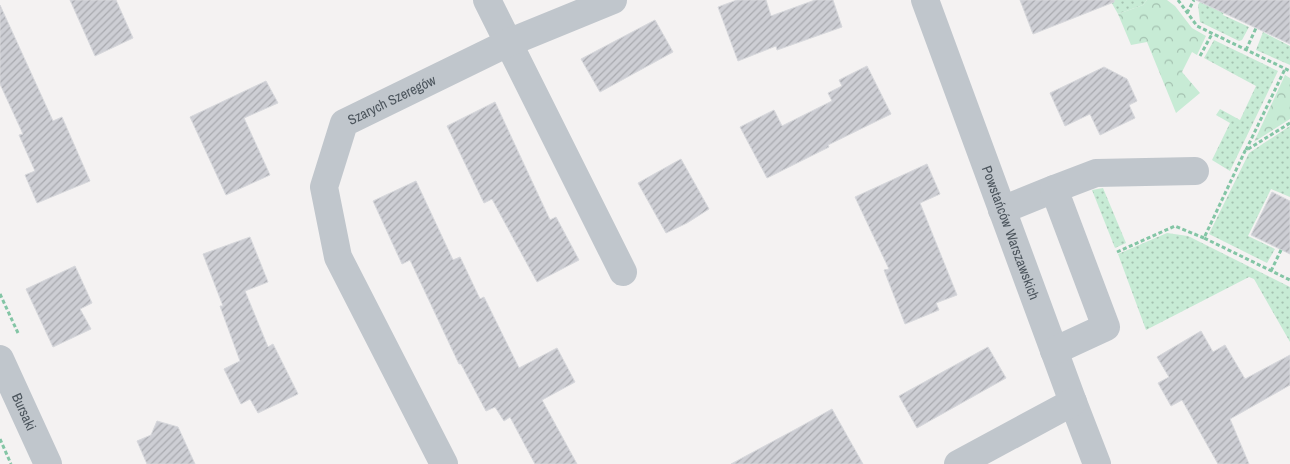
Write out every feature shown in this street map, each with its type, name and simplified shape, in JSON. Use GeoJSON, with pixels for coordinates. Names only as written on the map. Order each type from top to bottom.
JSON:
{"type":"FeatureCollection","features":[{"type":"Feature","properties":{"kind":"street"},"geometry":{"type":"LineString","coordinates":[[487,0],[623,272]]}},
{"type":"Feature","properties":{"kind":"street","name":"Szarych Szeregów"},"geometry":{"type":"LineString","coordinates":[[444,464],[338,256],[324,187],[344,123],[508,43],[613,0]]}},
{"type":"Feature","properties":{"kind":"street","name":"Powstańców Warszawskich"},"geometry":{"type":"LineString","coordinates":[[925,0],[1073,402],[1098,464]]}},
{"type":"Feature","properties":{"kind":"street"},"geometry":{"type":"LineString","coordinates":[[1002,210],[1096,173],[1195,171]]}},
{"type":"Feature","properties":{"kind":"street"},"geometry":{"type":"LineString","coordinates":[[1054,190],[1106,327],[1054,351]]}},
{"type":"Feature","properties":{"kind":"street","name":"Bursaki"},"geometry":{"type":"LineString","coordinates":[[0,359],[48,464]]}},
{"type":"Feature","properties":{"kind":"street"},"geometry":{"type":"LineString","coordinates":[[958,464],[1073,402]]}},
{"type":"Feature","properties":{"kind":"path"},"geometry":{"type":"LineString","coordinates":[[1178,0],[1196,26],[1290,72]]}},
{"type":"Feature","properties":{"kind":"path"},"geometry":{"type":"LineString","coordinates":[[1187,13],[1194,0]]}},
{"type":"Feature","properties":{"kind":"path"},"geometry":{"type":"LineString","coordinates":[[1246,50],[1256,28]]}},
{"type":"Feature","properties":{"kind":"path"},"geometry":{"type":"LineString","coordinates":[[1200,56],[1212,34]]}},
{"type":"Feature","properties":{"kind":"path"},"geometry":{"type":"LineString","coordinates":[[1204,238],[1285,69]]}},
{"type":"Feature","properties":{"kind":"path"},"geometry":{"type":"LineString","coordinates":[[1245,151],[1290,123]]}},
{"type":"Feature","properties":{"kind":"path"},"geometry":{"type":"LineString","coordinates":[[1117,252],[1175,226],[1290,280]]}},
{"type":"Feature","properties":{"kind":"path"},"geometry":{"type":"LineString","coordinates":[[1271,271],[1281,250]]}},
{"type":"Feature","properties":{"kind":"path"},"geometry":{"type":"LineString","coordinates":[[0,439],[11,464]]}},
{"type":"Feature","properties":{"kind":"green space"},"geometry":{"type":"Polygon","coordinates":[[[1110,0],[1147,0],[1143,5],[1118,14],[1110,0]]]}},
{"type":"Feature","properties":{"kind":"green space"},"geometry":{"type":"Polygon","coordinates":[[[1147,0],[1167,0],[1175,6],[1192,28],[1206,36],[1197,55],[1192,52],[1182,72],[1200,93],[1176,113],[1147,42],[1131,45],[1118,14],[1143,5],[1147,0]]]}},
{"type":"Feature","properties":{"kind":"green space"},"geometry":{"type":"Polygon","coordinates":[[[1201,0],[1229,0],[1223,15],[1249,27],[1242,40],[1239,41],[1200,22],[1198,5],[1201,0]]]}},
{"type":"Feature","properties":{"kind":"green space"},"geometry":{"type":"Polygon","coordinates":[[[1263,32],[1290,46],[1290,65],[1256,50],[1263,32]]]}},
{"type":"Feature","properties":{"kind":"green space"},"geometry":{"type":"Polygon","coordinates":[[[1214,40],[1278,71],[1230,171],[1212,160],[1230,123],[1216,115],[1220,109],[1240,120],[1256,86],[1204,58],[1214,40]]]}},
{"type":"Feature","properties":{"kind":"green space"},"geometry":{"type":"Polygon","coordinates":[[[1285,75],[1290,78],[1290,119],[1254,142],[1285,75]]]}},
{"type":"Feature","properties":{"kind":"green space"},"geometry":{"type":"Polygon","coordinates":[[[1290,126],[1290,197],[1271,189],[1248,236],[1275,249],[1267,263],[1209,234],[1249,153],[1290,126]]]}},
{"type":"Feature","properties":{"kind":"green space"},"geometry":{"type":"Polygon","coordinates":[[[1103,188],[1126,243],[1115,248],[1092,190],[1103,188]]]}},
{"type":"Feature","properties":{"kind":"green space"},"geometry":{"type":"Polygon","coordinates":[[[1167,233],[1188,236],[1290,287],[1290,342],[1254,279],[1249,277],[1146,330],[1118,254],[1167,233]]]}},
{"type":"Feature","properties":{"kind":"building"},"geometry":{"type":"Polygon","coordinates":[[[70,0],[116,0],[133,38],[95,56],[70,0]]]}},
{"type":"Feature","properties":{"kind":"building"},"geometry":{"type":"Polygon","coordinates":[[[737,0],[766,0],[771,16],[815,0],[833,0],[842,27],[777,50],[776,46],[738,61],[718,7],[737,0]]]}},
{"type":"Feature","properties":{"kind":"building"},"geometry":{"type":"Polygon","coordinates":[[[1020,0],[1114,0],[1114,2],[1033,34],[1020,0]]]}},
{"type":"Feature","properties":{"kind":"building"},"geometry":{"type":"Polygon","coordinates":[[[1196,0],[1290,0],[1290,44],[1256,28],[1196,0]]]}},
{"type":"Feature","properties":{"kind":"building"},"geometry":{"type":"Polygon","coordinates":[[[0,5],[53,121],[62,117],[90,181],[37,203],[25,175],[35,171],[19,135],[23,134],[0,84],[0,5]]]}},
{"type":"Feature","properties":{"kind":"building"},"geometry":{"type":"Polygon","coordinates":[[[655,20],[673,52],[600,92],[581,59],[655,20]]]}},
{"type":"Feature","properties":{"kind":"building"},"geometry":{"type":"Polygon","coordinates":[[[867,66],[891,114],[767,178],[740,127],[774,110],[782,126],[832,101],[828,93],[842,86],[839,80],[867,66]]]}},
{"type":"Feature","properties":{"kind":"building"},"geometry":{"type":"Polygon","coordinates":[[[1104,67],[1127,79],[1137,101],[1129,105],[1135,118],[1100,135],[1090,114],[1065,126],[1050,93],[1104,67]]]}},
{"type":"Feature","properties":{"kind":"building"},"geometry":{"type":"Polygon","coordinates":[[[266,81],[278,103],[244,118],[270,175],[226,195],[190,117],[266,81]]]}},
{"type":"Feature","properties":{"kind":"building"},"geometry":{"type":"Polygon","coordinates":[[[495,102],[550,220],[556,217],[579,260],[537,282],[492,199],[484,203],[447,126],[495,102]]]}},
{"type":"Feature","properties":{"kind":"building"},"geometry":{"type":"Polygon","coordinates":[[[681,159],[709,209],[687,223],[666,233],[638,183],[681,159]]]}},
{"type":"Feature","properties":{"kind":"building"},"geometry":{"type":"Polygon","coordinates":[[[927,164],[940,194],[920,203],[957,295],[936,303],[939,310],[905,324],[884,270],[889,269],[855,197],[927,164]]]}},
{"type":"Feature","properties":{"kind":"building"},"geometry":{"type":"Polygon","coordinates":[[[416,181],[453,260],[460,257],[480,299],[484,297],[519,368],[557,348],[575,382],[542,400],[577,464],[535,464],[510,417],[504,421],[495,407],[486,411],[461,364],[459,364],[410,260],[402,264],[373,201],[416,181]]]}},
{"type":"Feature","properties":{"kind":"building"},"geometry":{"type":"Polygon","coordinates":[[[1272,192],[1290,201],[1290,254],[1251,235],[1272,192]]]}},
{"type":"Feature","properties":{"kind":"building"},"geometry":{"type":"Polygon","coordinates":[[[250,237],[268,282],[245,291],[268,347],[273,344],[298,394],[258,413],[250,399],[241,404],[224,369],[240,361],[220,306],[223,306],[203,254],[250,237]]]}},
{"type":"Feature","properties":{"kind":"building"},"geometry":{"type":"Polygon","coordinates":[[[75,266],[92,303],[80,309],[91,329],[53,347],[26,289],[75,266]]]}},
{"type":"Feature","properties":{"kind":"building"},"geometry":{"type":"Polygon","coordinates":[[[1201,331],[1213,352],[1225,345],[1245,379],[1290,355],[1290,385],[1230,419],[1249,464],[1218,464],[1182,400],[1171,406],[1158,383],[1169,377],[1157,357],[1201,331]]]}},
{"type":"Feature","properties":{"kind":"building"},"geometry":{"type":"Polygon","coordinates":[[[988,347],[1006,378],[917,428],[899,396],[988,347]]]}},
{"type":"Feature","properties":{"kind":"building"},"geometry":{"type":"Polygon","coordinates":[[[832,409],[863,464],[731,464],[798,428],[832,409]]]}},
{"type":"Feature","properties":{"kind":"building"},"geometry":{"type":"Polygon","coordinates":[[[157,421],[178,427],[195,464],[147,464],[137,441],[151,435],[157,421]]]}}]}
